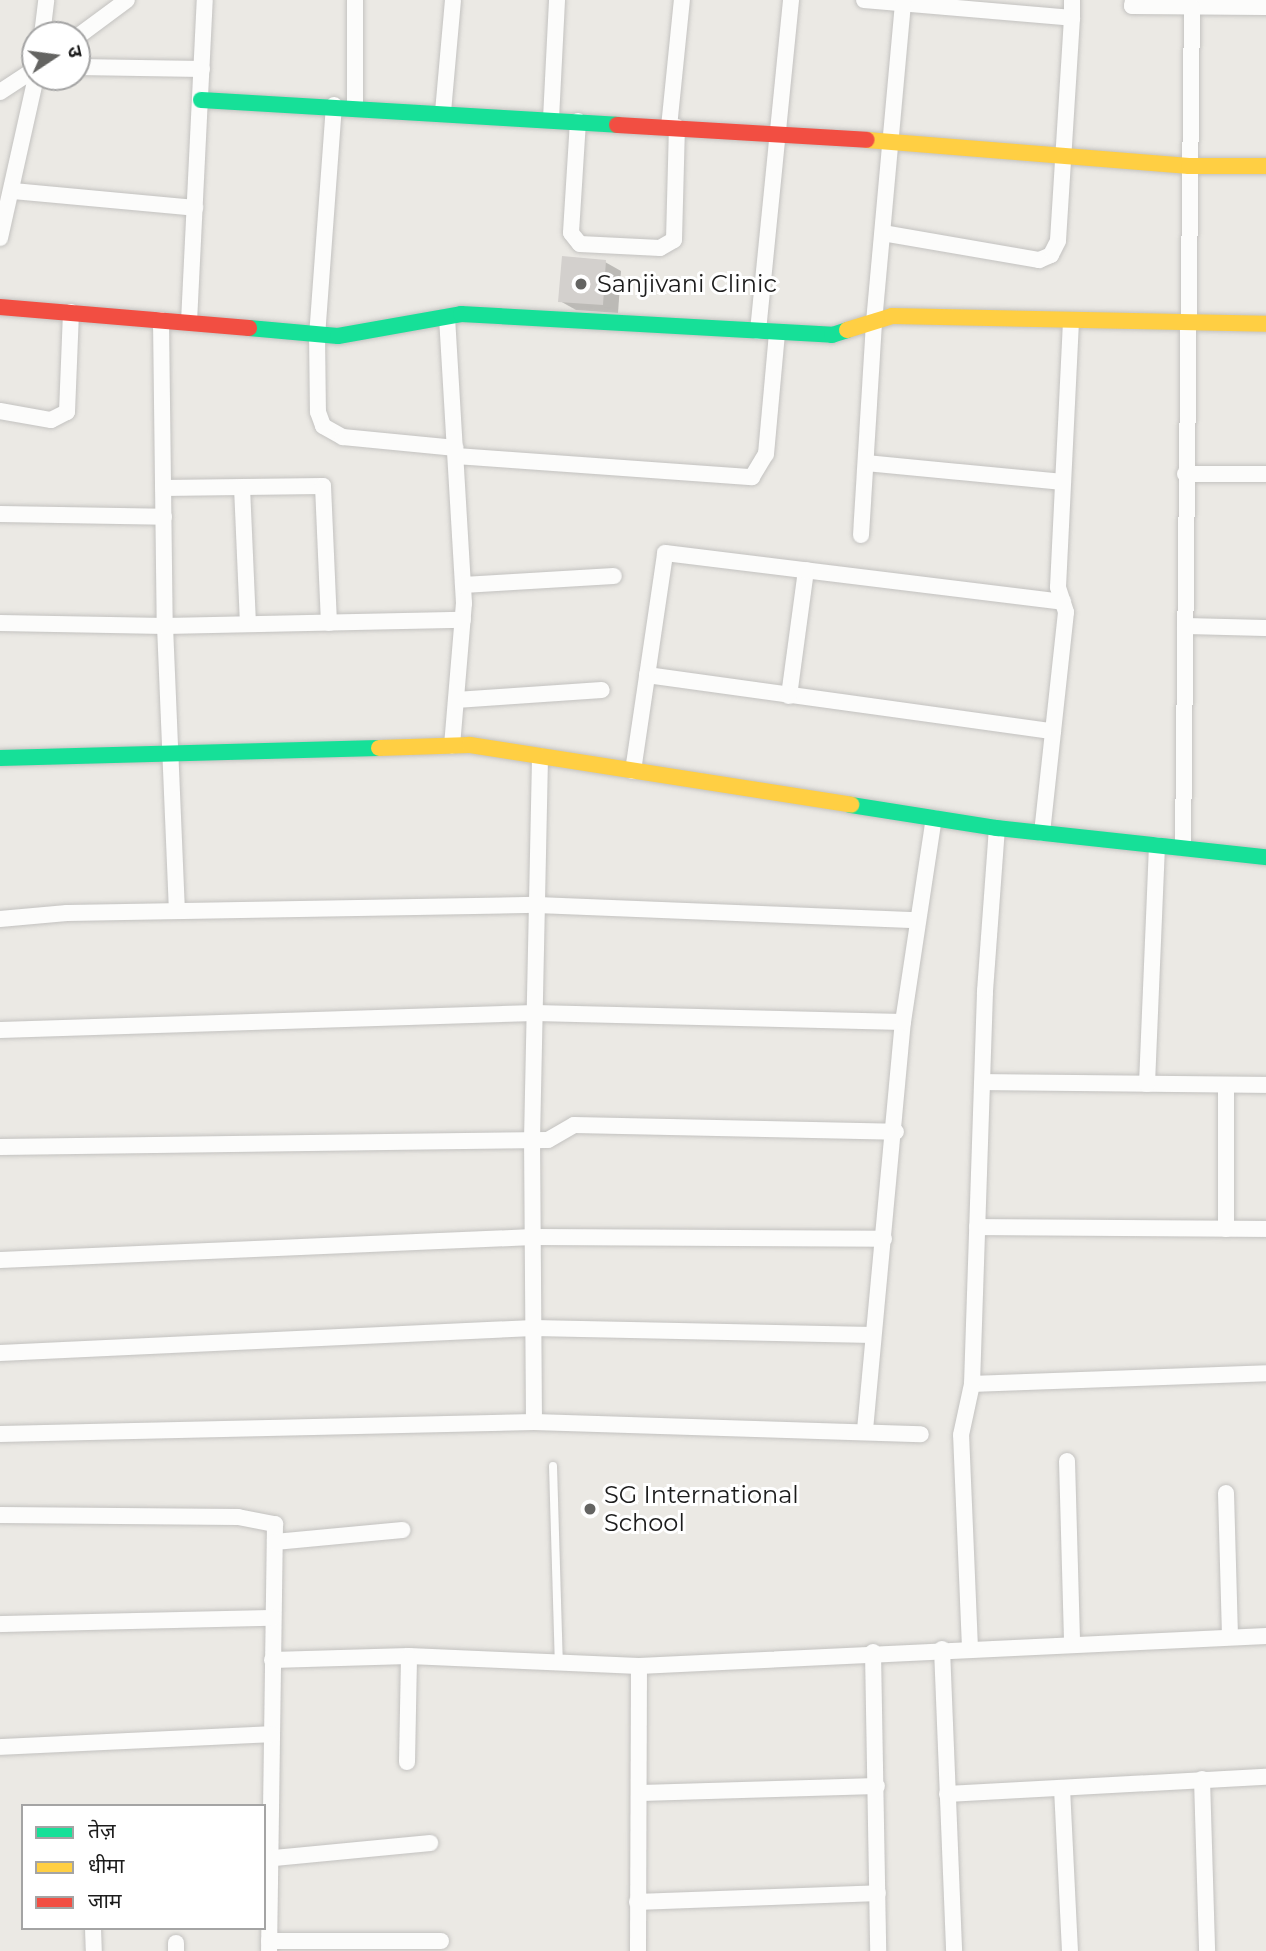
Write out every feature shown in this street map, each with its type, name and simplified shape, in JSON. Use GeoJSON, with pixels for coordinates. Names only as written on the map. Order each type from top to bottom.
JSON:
{"type":"FeatureCollection","features":[{"type":"Feature","properties":{"kind":"street"},"geometry":{"type":"LineString","coordinates":[[44,21],[46,0]]}},
{"type":"Feature","properties":{"kind":"street"},"geometry":{"type":"LineString","coordinates":[[91,27],[127,0]]}},
{"type":"Feature","properties":{"kind":"street"},"geometry":{"type":"LineString","coordinates":[[189,322],[205,0]]}},
{"type":"Feature","properties":{"kind":"street"},"geometry":{"type":"LineString","coordinates":[[355,0],[355,107]]}},
{"type":"Feature","properties":{"kind":"street"},"geometry":{"type":"LineString","coordinates":[[443,113],[453,0]]}},
{"type":"Feature","properties":{"kind":"street"},"geometry":{"type":"LineString","coordinates":[[551,119],[557,0]]}},
{"type":"Feature","properties":{"kind":"street"},"geometry":{"type":"LineString","coordinates":[[578,121],[571,233],[580,244],[660,248],[674,240],[673,127],[682,0]]}},
{"type":"Feature","properties":{"kind":"street"},"geometry":{"type":"LineString","coordinates":[[758,331],[791,0]]}},
{"type":"Feature","properties":{"kind":"street"},"geometry":{"type":"LineString","coordinates":[[864,0],[1072,18]]}},
{"type":"Feature","properties":{"kind":"street"},"geometry":{"type":"LineString","coordinates":[[883,233],[1039,260],[1051,255],[1058,241],[1072,0]]}},
{"type":"Feature","properties":{"kind":"street"},"geometry":{"type":"LineString","coordinates":[[1133,0],[1132,6],[1266,7]]}},
{"type":"Feature","properties":{"kind":"street"},"geometry":{"type":"LineString","coordinates":[[862,534],[874,322],[903,4]]}},
{"type":"Feature","properties":{"kind":"street"},"geometry":{"type":"LineString","coordinates":[[1183,848],[1186,323],[1192,7]]}},
{"type":"Feature","properties":{"kind":"street"},"geometry":{"type":"LineString","coordinates":[[91,67],[202,69]]}},
{"type":"Feature","properties":{"kind":"street"},"geometry":{"type":"LineString","coordinates":[[0,92],[21,78]]}},
{"type":"Feature","properties":{"kind":"street"},"geometry":{"type":"LineString","coordinates":[[0,238],[13,191],[33,91]]}},
{"type":"Feature","properties":{"kind":"street"},"geometry":{"type":"LineString","coordinates":[[201,100],[334,105],[892,141],[1189,166],[1266,166]]}},
{"type":"Feature","properties":{"kind":"street"},"geometry":{"type":"LineString","coordinates":[[334,105],[317,334],[318,412],[330,434],[455,452],[752,477],[766,454],[777,332]]}},
{"type":"Feature","properties":{"kind":"street"},"geometry":{"type":"LineString","coordinates":[[13,191],[195,208]]}},
{"type":"Feature","properties":{"kind":"street"},"geometry":{"type":"LineString","coordinates":[[0,307],[317,334],[368,333],[461,314],[832,335],[892,316],[1266,324]]}},
{"type":"Feature","properties":{"kind":"street"},"geometry":{"type":"LineString","coordinates":[[0,411],[51,419],[67,412],[71,312]]}},
{"type":"Feature","properties":{"kind":"street"},"geometry":{"type":"LineString","coordinates":[[447,317],[463,585],[463,620],[452,745]]}},
{"type":"Feature","properties":{"kind":"street"},"geometry":{"type":"LineString","coordinates":[[161,320],[166,626],[177,911]]}},
{"type":"Feature","properties":{"kind":"street"},"geometry":{"type":"LineString","coordinates":[[1042,833],[1066,612],[1058,587],[1071,320]]}},
{"type":"Feature","properties":{"kind":"street"},"geometry":{"type":"LineString","coordinates":[[866,463],[1063,482]]}},
{"type":"Feature","properties":{"kind":"street"},"geometry":{"type":"LineString","coordinates":[[1185,474],[1266,474]]}},
{"type":"Feature","properties":{"kind":"street"},"geometry":{"type":"LineString","coordinates":[[163,488],[323,486],[328,623]]}},
{"type":"Feature","properties":{"kind":"street"},"geometry":{"type":"LineString","coordinates":[[242,487],[248,624]]}},
{"type":"Feature","properties":{"kind":"street"},"geometry":{"type":"LineString","coordinates":[[0,514],[164,517]]}},
{"type":"Feature","properties":{"kind":"street"},"geometry":{"type":"LineString","coordinates":[[633,771],[665,553],[1063,602]]}},
{"type":"Feature","properties":{"kind":"street"},"geometry":{"type":"LineString","coordinates":[[789,696],[806,570]]}},
{"type":"Feature","properties":{"kind":"street"},"geometry":{"type":"LineString","coordinates":[[463,585],[614,576]]}},
{"type":"Feature","properties":{"kind":"street"},"geometry":{"type":"LineString","coordinates":[[0,623],[166,626],[463,620]]}},
{"type":"Feature","properties":{"kind":"street"},"geometry":{"type":"LineString","coordinates":[[1185,626],[1266,628]]}},
{"type":"Feature","properties":{"kind":"street"},"geometry":{"type":"LineString","coordinates":[[647,675],[1053,731]]}},
{"type":"Feature","properties":{"kind":"street"},"geometry":{"type":"LineString","coordinates":[[456,700],[602,690]]}},
{"type":"Feature","properties":{"kind":"street"},"geometry":{"type":"LineString","coordinates":[[0,758],[452,745],[540,756],[997,828],[1266,857]]}},
{"type":"Feature","properties":{"kind":"street"},"geometry":{"type":"LineString","coordinates":[[534,1422],[532,1140],[540,756]]}},
{"type":"Feature","properties":{"kind":"street"},"geometry":{"type":"LineString","coordinates":[[865,1430],[896,1132],[903,1022],[934,818]]}},
{"type":"Feature","properties":{"kind":"street"},"geometry":{"type":"LineString","coordinates":[[970,1648],[961,1435],[972,1384],[985,991],[997,828]]}},
{"type":"Feature","properties":{"kind":"street"},"geometry":{"type":"LineString","coordinates":[[1147,1084],[1157,845]]}},
{"type":"Feature","properties":{"kind":"street"},"geometry":{"type":"LineString","coordinates":[[0,919],[177,911],[537,905],[917,920]]}},
{"type":"Feature","properties":{"kind":"street"},"geometry":{"type":"LineString","coordinates":[[0,1031],[535,1013],[903,1022]]}},
{"type":"Feature","properties":{"kind":"street"},"geometry":{"type":"LineString","coordinates":[[984,1082],[1266,1085]]}},
{"type":"Feature","properties":{"kind":"street"},"geometry":{"type":"LineString","coordinates":[[1226,1085],[1226,1229]]}},
{"type":"Feature","properties":{"kind":"street"},"geometry":{"type":"LineString","coordinates":[[0,1147],[548,1140],[575,1125],[896,1132]]}},
{"type":"Feature","properties":{"kind":"street"},"geometry":{"type":"LineString","coordinates":[[978,1227],[1266,1228]]}},
{"type":"Feature","properties":{"kind":"street"},"geometry":{"type":"LineString","coordinates":[[0,1260],[533,1237],[884,1239]]}},
{"type":"Feature","properties":{"kind":"street"},"geometry":{"type":"LineString","coordinates":[[0,1353],[533,1328],[873,1335]]}},
{"type":"Feature","properties":{"kind":"street"},"geometry":{"type":"LineString","coordinates":[[972,1384],[1266,1373]]}},
{"type":"Feature","properties":{"kind":"street"},"geometry":{"type":"LineString","coordinates":[[0,1434],[534,1422],[865,1430],[921,1434]]}},
{"type":"Feature","properties":{"kind":"street"},"geometry":{"type":"LineString","coordinates":[[1068,1461],[1072,1644]]}},
{"type":"Feature","properties":{"kind":"street"},"geometry":{"type":"LineString","coordinates":[[1226,1493],[1230,1637]]}},
{"type":"Feature","properties":{"kind":"street"},"geometry":{"type":"LineString","coordinates":[[0,1515],[238,1517],[275,1524],[267,1859],[269,1946],[440,1941]]}},
{"type":"Feature","properties":{"kind":"street"},"geometry":{"type":"LineString","coordinates":[[275,1542],[402,1531]]}},
{"type":"Feature","properties":{"kind":"street"},"geometry":{"type":"LineString","coordinates":[[0,1624],[273,1618]]}},
{"type":"Feature","properties":{"kind":"street"},"geometry":{"type":"LineString","coordinates":[[272,1660],[409,1656],[639,1666],[873,1652],[1266,1636]]}},
{"type":"Feature","properties":{"kind":"street"},"geometry":{"type":"LineString","coordinates":[[942,1650],[954,1951]]}},
{"type":"Feature","properties":{"kind":"street"},"geometry":{"type":"LineString","coordinates":[[873,1652],[878,1951]]}},
{"type":"Feature","properties":{"kind":"street"},"geometry":{"type":"LineString","coordinates":[[407,1762],[409,1656]]}},
{"type":"Feature","properties":{"kind":"street"},"geometry":{"type":"LineString","coordinates":[[638,1951],[641,1793],[639,1666]]}},
{"type":"Feature","properties":{"kind":"street"},"geometry":{"type":"LineString","coordinates":[[0,1747],[272,1734]]}},
{"type":"Feature","properties":{"kind":"street"},"geometry":{"type":"LineString","coordinates":[[947,1794],[1266,1777]]}},
{"type":"Feature","properties":{"kind":"street"},"geometry":{"type":"LineString","coordinates":[[1202,1779],[1207,1951]]}},
{"type":"Feature","properties":{"kind":"street"},"geometry":{"type":"LineString","coordinates":[[641,1793],[877,1786]]}},
{"type":"Feature","properties":{"kind":"street"},"geometry":{"type":"LineString","coordinates":[[1062,1787],[1070,1951]]}},
{"type":"Feature","properties":{"kind":"street"},"geometry":{"type":"LineString","coordinates":[[267,1859],[430,1843]]}},
{"type":"Feature","properties":{"kind":"street"},"geometry":{"type":"LineString","coordinates":[[637,1902],[878,1893]]}},
{"type":"Feature","properties":{"kind":"street"},"geometry":{"type":"LineString","coordinates":[[93,1930],[94,1951]]}},
{"type":"Feature","properties":{"kind":"lane"},"geometry":{"type":"LineString","coordinates":[[553,1466],[559,1664]]}},
{"type":"Feature","properties":{"kind":"building"},"geometry":{"type":"Polygon","coordinates":[[[562,256],[606,260],[603,305],[558,302],[562,256]]]}},
{"type":"Feature","properties":{"kind":"traffic: fast"},"geometry":{"type":"LineString","coordinates":[[201,100],[617,125]]}},
{"type":"Feature","properties":{"kind":"traffic: fast"},"geometry":{"type":"LineString","coordinates":[[249,328],[338,336],[461,314],[832,335],[847,330]]}},
{"type":"Feature","properties":{"kind":"traffic: fast"},"geometry":{"type":"LineString","coordinates":[[0,758],[379,748]]}},
{"type":"Feature","properties":{"kind":"traffic: fast"},"geometry":{"type":"LineString","coordinates":[[851,805],[997,828],[1266,857]]}},
{"type":"Feature","properties":{"kind":"traffic: slow"},"geometry":{"type":"LineString","coordinates":[[867,140],[1189,166],[1266,166]]}},
{"type":"Feature","properties":{"kind":"traffic: slow"},"geometry":{"type":"LineString","coordinates":[[847,330],[892,316],[1266,324]]}},
{"type":"Feature","properties":{"kind":"traffic: slow"},"geometry":{"type":"LineString","coordinates":[[379,748],[470,745],[851,805]]}},
{"type":"Feature","properties":{"kind":"traffic: jam"},"geometry":{"type":"LineString","coordinates":[[617,125],[867,140]]}},
{"type":"Feature","properties":{"kind":"traffic: jam"},"geometry":{"type":"LineString","coordinates":[[0,307],[249,328]]}},
{"type":"Feature","properties":{"kind":"place","name":"Sanjivani Clinic"},"geometry":{"type":"Point","coordinates":[581,284]}},
{"type":"Feature","properties":{"kind":"place","name":"SG International School"},"geometry":{"type":"Point","coordinates":[590,1509]}}]}
